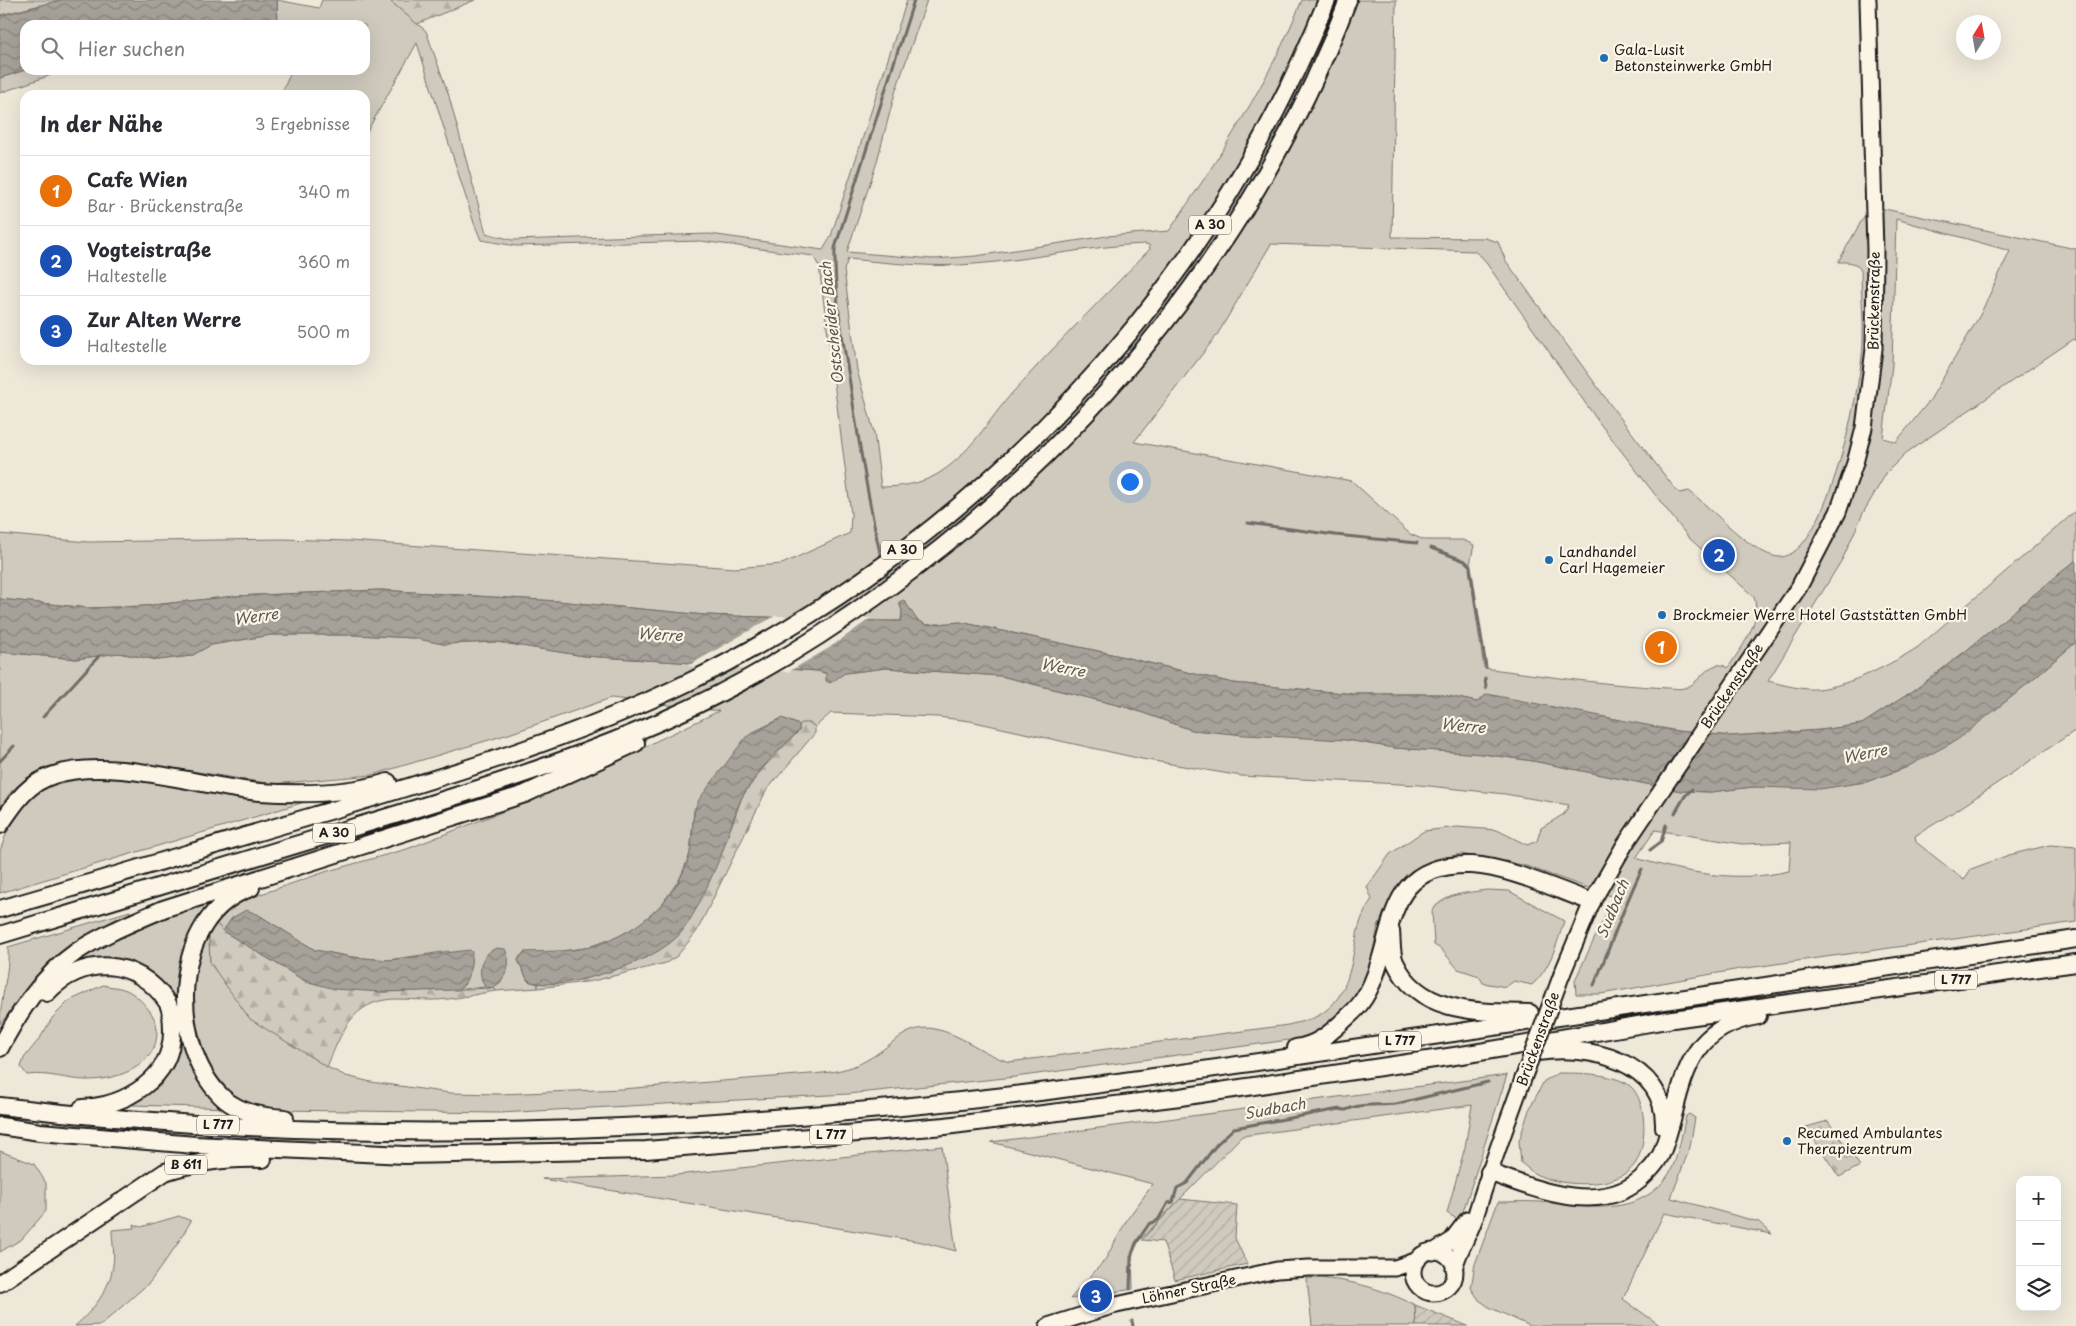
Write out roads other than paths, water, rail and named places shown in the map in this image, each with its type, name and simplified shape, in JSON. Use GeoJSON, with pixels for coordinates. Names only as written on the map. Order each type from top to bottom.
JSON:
{"type":"FeatureCollection","features":[{"type":"Feature","properties":{"kind":"highway","name":"A 30"},"geometry":{"type":"LineString","coordinates":[[0,909],[106,880],[516,752],[627,710],[686,683],[815,613],[890,560],[970,496],[1050,421],[1144,316],[1207,230],[1253,154],[1292,80],[1327,0]]}},
{"type":"Feature","properties":{"kind":"highway","name":"A 30"},"geometry":{"type":"LineString","coordinates":[[0,935],[410,810],[573,757],[665,720],[729,689],[821,636],[946,544],[997,502],[1080,423],[1150,343],[1194,285],[1275,158],[1311,88],[1348,0]]}},
{"type":"Feature","properties":{"kind":"highway"},"geometry":{"type":"LineString","coordinates":[[0,1049],[35,992],[76,952],[115,930],[163,909],[525,794],[657,734],[665,720]]}},
{"type":"Feature","properties":{"kind":"highway"},"geometry":{"type":"LineString","coordinates":[[0,825],[22,793],[53,775],[75,770],[95,769],[156,775],[260,792],[321,793],[369,787],[490,753],[516,752]]}},
{"type":"Feature","properties":{"kind":"highway"},"geometry":{"type":"LineString","coordinates":[[331,856],[322,865],[242,891],[218,909],[204,925],[188,965],[185,996],[188,1028],[195,1059],[206,1078],[222,1098],[239,1108],[259,1115],[279,1117],[381,1120],[399,1131]]}},
{"type":"Feature","properties":{"kind":"highway","name":"L 777"},"geometry":{"type":"LineString","coordinates":[[1224,1067],[1253,1055],[1309,1046],[1327,1036],[1360,1004],[1372,980],[1390,921],[1403,895],[1416,881],[1430,871],[1451,866],[1474,865],[1507,872],[1592,902]]}},
{"type":"Feature","properties":{"kind":"highway"},"geometry":{"type":"LineString","coordinates":[[1390,921],[1394,960],[1405,979],[1433,1002],[1467,1012],[1575,1014]]}},
{"type":"Feature","properties":{"kind":"highway","name":"L 777"},"geometry":{"type":"LineString","coordinates":[[0,1106],[200,1125],[399,1131],[529,1130],[672,1124],[916,1105],[1047,1091],[1224,1067],[2076,938]]}},
{"type":"Feature","properties":{"kind":"highway","name":"L 777"},"geometry":{"type":"LineString","coordinates":[[0,1126],[40,1132],[195,1146],[404,1155],[646,1150],[921,1128],[1180,1097],[1443,1058],[1673,1019],[1836,998],[2076,963]]}},
{"type":"Feature","properties":{"kind":"highway"},"geometry":{"type":"LineString","coordinates":[[0,1049],[58,982],[82,968],[111,966],[131,971],[150,984],[168,1003],[172,1022],[172,1044],[162,1068],[140,1091],[113,1102],[90,1108],[38,1110]]}},
{"type":"Feature","properties":{"kind":"highway","name":"L 777"},"geometry":{"type":"LineString","coordinates":[[1488,1172],[1538,1190],[1582,1198],[1607,1196],[1628,1189],[1641,1180],[1661,1154],[1686,1068],[1700,1046],[1724,1028],[1748,1018],[1824,1006],[1836,998]]}},
{"type":"Feature","properties":{"kind":"highway"},"geometry":{"type":"LineString","coordinates":[[1443,1058],[1467,1062],[1547,1050],[1584,1050],[1622,1060],[1651,1084],[1663,1108],[1664,1125],[1661,1154]]}},
{"type":"Feature","properties":{"kind":"highway","name":"B 611"},"geometry":{"type":"LineString","coordinates":[[0,1282],[165,1172],[187,1165],[217,1159],[370,1161],[404,1155]]}},
{"type":"Feature","properties":{"kind":"main road","name":"Brückenstraße"},"geometry":{"type":"LineString","coordinates":[[1454,1269],[1458,1255],[1477,1212],[1488,1172],[1562,974],[1592,902],[1624,846],[1641,824],[1799,587],[1838,512],[1855,463],[1864,428],[1874,349],[1875,251],[1868,0]]}},
{"type":"Feature","properties":{"kind":"main road","name":"Brückenstraße"},"geometry":{"type":"LineString","coordinates":[[1433,1252],[1451,1241],[1461,1229],[1481,1195]]}},
{"type":"Feature","properties":{"kind":"main road"},"geometry":{"type":"LineString","coordinates":[[1433,1252],[1439,1252],[1449,1258],[1454,1269],[1453,1281],[1446,1290],[1428,1292],[1418,1286],[1413,1270],[1418,1260],[1433,1252]]}},
{"type":"Feature","properties":{"kind":"main road","name":"Löhner Straße"},"geometry":{"type":"LineString","coordinates":[[1048,1326],[1077,1321],[1112,1306],[1277,1270],[1395,1268],[1418,1260]]}},
{"type":"Feature","properties":{"kind":"main road","name":"Löhner Straße"},"geometry":{"type":"LineString","coordinates":[[1334,1268],[1395,1276],[1418,1286]]}},
{"type":"Feature","properties":{"kind":"water"},"geometry":{"type":"Polygon","coordinates":[[[61,0],[277,0],[278,20],[20,20],[20,72],[0,78],[0,16],[61,0]]]}},
{"type":"Feature","properties":{"kind":"water","name":"Werre"},"geometry":{"type":"Polygon","coordinates":[[[2076,560],[2076,642],[1957,740],[1905,768],[1866,782],[1820,789],[1753,787],[1711,792],[1681,791],[1533,761],[1483,754],[1394,748],[1347,740],[1244,735],[1192,730],[1129,708],[1001,676],[886,668],[845,673],[830,683],[826,681],[826,673],[818,671],[584,656],[497,642],[443,644],[414,638],[356,635],[271,635],[211,645],[191,656],[158,660],[118,653],[76,659],[0,652],[0,599],[89,608],[144,606],[235,596],[380,590],[557,601],[705,615],[878,621],[901,621],[902,611],[899,602],[904,600],[917,620],[927,625],[960,622],[1103,652],[1233,683],[1355,694],[1438,694],[1477,702],[1487,694],[1677,731],[1731,736],[1821,730],[1862,724],[1916,689],[1967,650],[2076,560]]]}},
{"type":"Feature","properties":{"kind":"water"},"geometry":{"type":"Polygon","coordinates":[[[782,718],[799,725],[799,731],[768,762],[742,797],[709,883],[690,920],[677,937],[650,956],[599,975],[554,984],[528,981],[518,960],[524,952],[570,950],[603,943],[620,936],[636,926],[664,902],[675,887],[690,853],[693,818],[700,798],[746,737],[782,718]]]}},
{"type":"Feature","properties":{"kind":"water"},"geometry":{"type":"Polygon","coordinates":[[[246,910],[257,914],[315,950],[352,957],[388,960],[470,950],[472,952],[469,973],[465,982],[458,990],[381,992],[335,989],[305,981],[223,931],[232,918],[246,910]]]}},
{"type":"Feature","properties":{"kind":"water"},"geometry":{"type":"Polygon","coordinates":[[[496,948],[505,949],[508,960],[507,970],[494,988],[485,987],[481,976],[481,965],[486,955],[496,948]]]}},
{"type":"Feature","properties":{"kind":"waterway","name":"Ostscheider Bach"},"geometry":{"type":"LineString","coordinates":[[881,558],[841,329],[837,297],[835,248],[914,0]]}},
{"type":"Feature","properties":{"kind":"waterway"},"geometry":{"type":"LineString","coordinates":[[1248,523],[1335,535],[1417,543]]}},
{"type":"Feature","properties":{"kind":"waterway"},"geometry":{"type":"LineString","coordinates":[[1431,548],[1465,561],[1470,566],[1486,667]]}},
{"type":"Feature","properties":{"kind":"waterway","name":"Ostscheider Bach"},"geometry":{"type":"LineString","coordinates":[[883,569],[890,581]]}},
{"type":"Feature","properties":{"kind":"waterway"},"geometry":{"type":"LineString","coordinates":[[43,717],[99,656]]}},
{"type":"Feature","properties":{"kind":"waterway"},"geometry":{"type":"LineString","coordinates":[[1485,678],[1486,688]]}},
{"type":"Feature","properties":{"kind":"waterway"},"geometry":{"type":"LineString","coordinates":[[0,761],[14,746]]}},
{"type":"Feature","properties":{"kind":"waterway","name":"Sudbach"},"geometry":{"type":"LineString","coordinates":[[1675,813],[1685,796],[1692,789]]}},
{"type":"Feature","properties":{"kind":"waterway","name":"Sudbach"},"geometry":{"type":"LineString","coordinates":[[1650,850],[1661,842],[1666,825]]}},
{"type":"Feature","properties":{"kind":"waterway","name":"Sudbach"},"geometry":{"type":"LineString","coordinates":[[1594,985],[1642,869]]}},
{"type":"Feature","properties":{"kind":"waterway","name":"Sudbach"},"geometry":{"type":"LineString","coordinates":[[1130,1289],[1131,1257],[1136,1243],[1149,1224],[1158,1220],[1168,1203],[1173,1202],[1177,1188],[1187,1183],[1217,1144],[1234,1128],[1340,1109],[1346,1110],[1363,1106],[1396,1104],[1488,1082]]}},
{"type":"Feature","properties":{"kind":"waterway","name":"Sudbach"},"geometry":{"type":"LineString","coordinates":[[1132,1321],[1133,1326]]}},
{"type":"Feature","properties":{"kind":"place","name":"Gala-Lusit Betonsteinwerke GmbH"},"geometry":{"type":"Point","coordinates":[1604,58]}},
{"type":"Feature","properties":{"kind":"place","name":"Vogteistraße"},"geometry":{"type":"Point","coordinates":[1719,555]}},
{"type":"Feature","properties":{"kind":"place","name":"Landhandel Carl Hagemeier"},"geometry":{"type":"Point","coordinates":[1549,560]}},
{"type":"Feature","properties":{"kind":"place","name":"Brockmeier Werre Hotel Gaststätten GmbH"},"geometry":{"type":"Point","coordinates":[1662,615]}},
{"type":"Feature","properties":{"kind":"place","name":"Cafe Wien"},"geometry":{"type":"Point","coordinates":[1661,647]}},
{"type":"Feature","properties":{"kind":"place","name":"Recumed Ambulantes Therapiezentrum"},"geometry":{"type":"Point","coordinates":[1787,1141]}},
{"type":"Feature","properties":{"kind":"place","name":"Zur Alten Werre"},"geometry":{"type":"Point","coordinates":[1096,1296]}}]}
